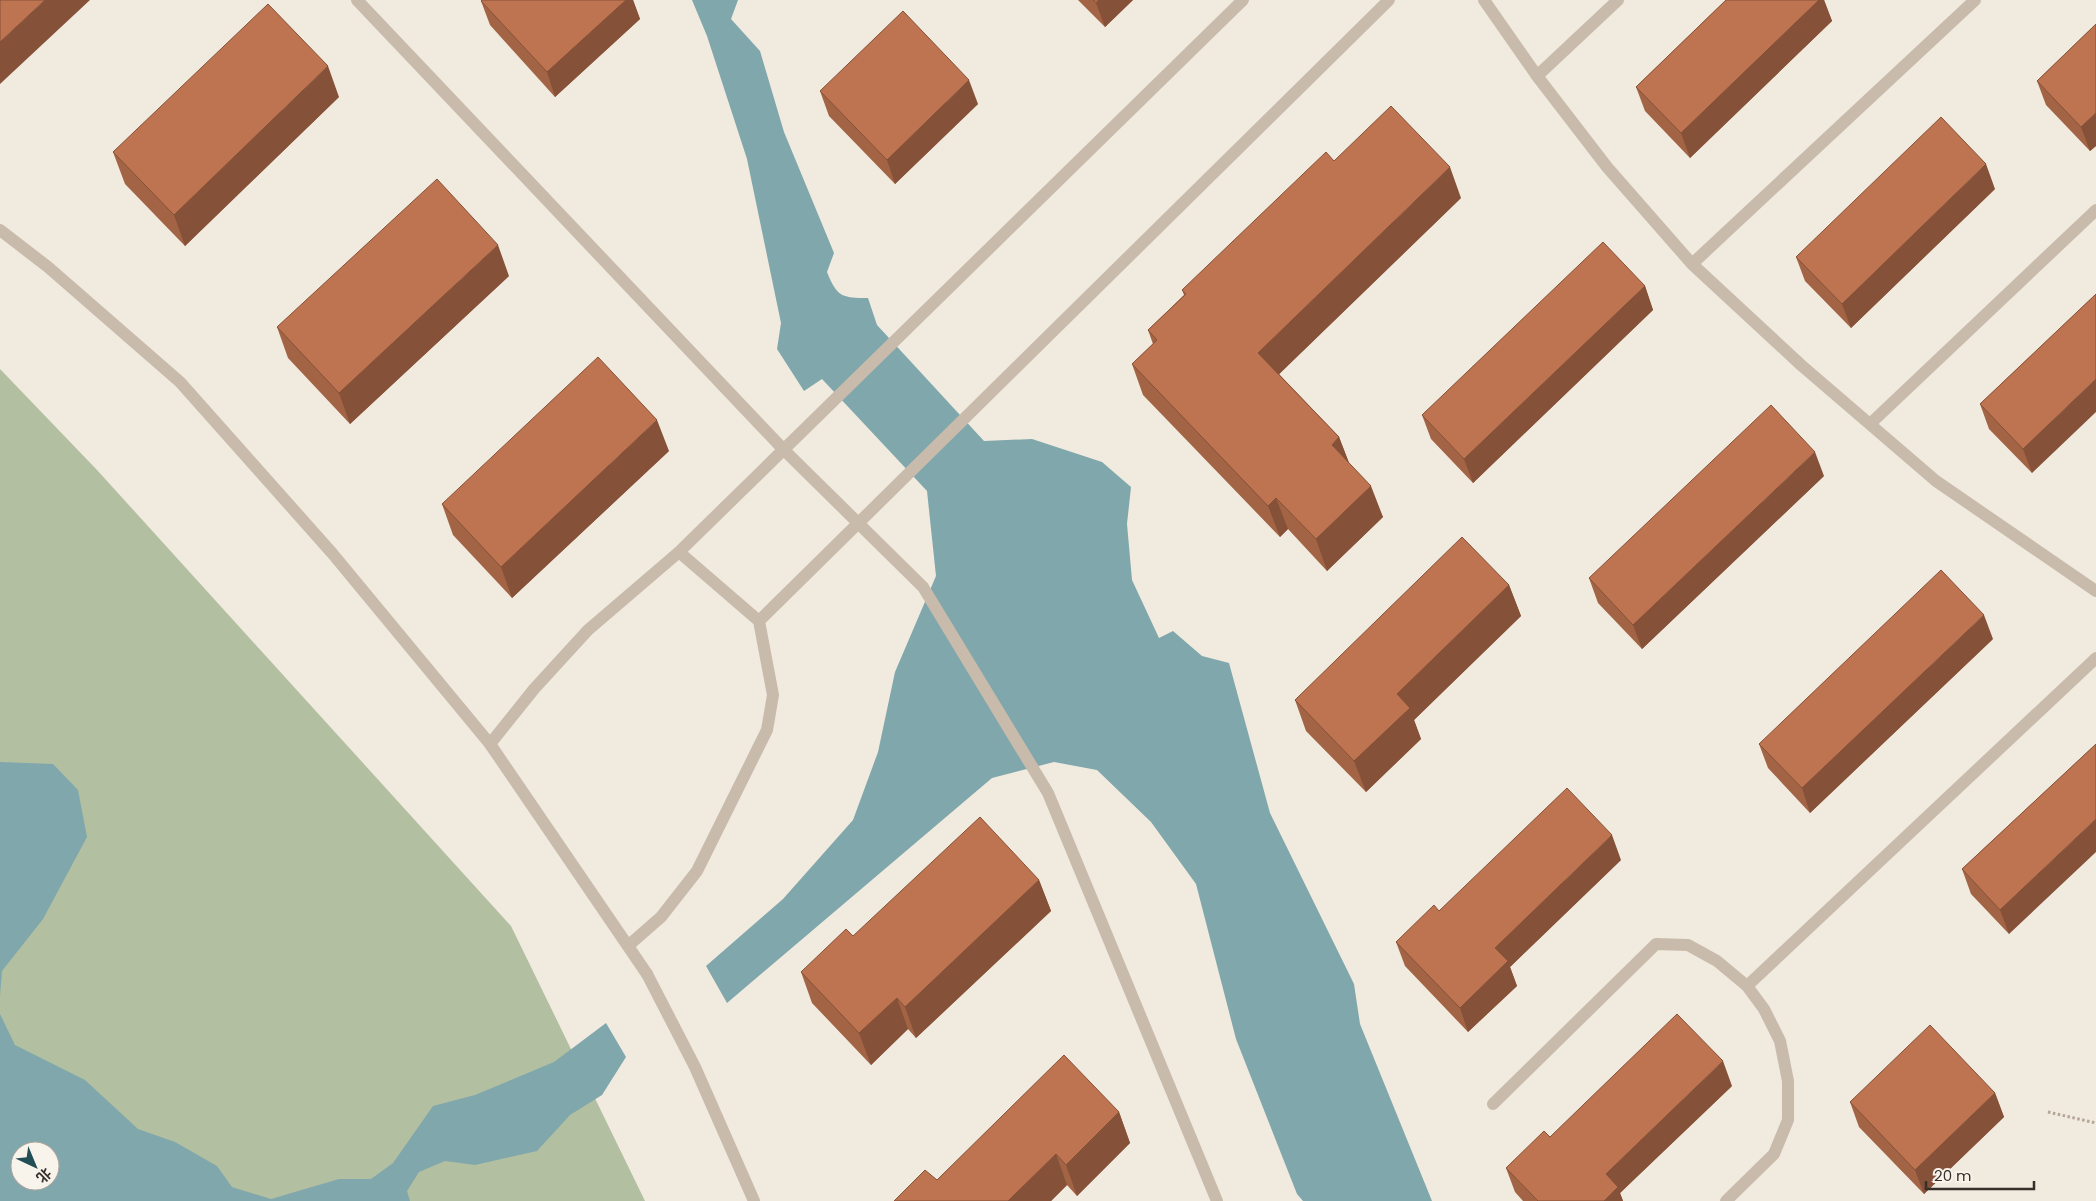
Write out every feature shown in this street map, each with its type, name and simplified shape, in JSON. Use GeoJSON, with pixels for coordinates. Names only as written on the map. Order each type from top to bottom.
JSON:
{"type":"FeatureCollection","features":[{"type":"Feature","properties":{"kind":"street"},"geometry":{"type":"LineString","coordinates":[[357,0],[783,450],[922,587],[1048,793],[1217,1201]]}},
{"type":"Feature","properties":{"kind":"street"},"geometry":{"type":"LineString","coordinates":[[490,744],[534,689],[588,630],[679,552],[1243,0]]}},
{"type":"Feature","properties":{"kind":"street"},"geometry":{"type":"LineString","coordinates":[[759,621],[1389,0]]}},
{"type":"Feature","properties":{"kind":"street"},"geometry":{"type":"LineString","coordinates":[[1484,0],[1538,76],[1607,167],[1692,264],[1801,365],[1936,481],[2096,591]]}},
{"type":"Feature","properties":{"kind":"street"},"geometry":{"type":"LineString","coordinates":[[1538,76],[1618,0]]}},
{"type":"Feature","properties":{"kind":"street"},"geometry":{"type":"LineString","coordinates":[[1692,264],[1975,0]]}},
{"type":"Feature","properties":{"kind":"street"},"geometry":{"type":"LineString","coordinates":[[1870,424],[2096,210]]}},
{"type":"Feature","properties":{"kind":"street"},"geometry":{"type":"LineString","coordinates":[[0,230],[48,267],[180,382],[332,553],[490,744],[630,945],[647,974],[695,1066],[754,1201]]}},
{"type":"Feature","properties":{"kind":"street"},"geometry":{"type":"LineString","coordinates":[[630,945],[661,917],[697,871],[767,730],[773,695],[759,621],[679,552]]}},
{"type":"Feature","properties":{"kind":"street"},"geometry":{"type":"LineString","coordinates":[[1747,986],[2096,658]]}},
{"type":"Feature","properties":{"kind":"street"},"geometry":{"type":"LineString","coordinates":[[1493,1104],[1656,944],[1688,945],[1717,961],[1747,986],[1764,1009],[1780,1041],[1788,1081],[1788,1120],[1774,1154],[1726,1201]]}},
{"type":"Feature","properties":{"kind":"path"},"geometry":{"type":"LineString","coordinates":[[2048,1112],[2096,1123]]}},
{"type":"Feature","properties":{"kind":"green space"},"geometry":{"type":"Polygon","coordinates":[[[0,369],[97,470],[511,926],[645,1201],[0,1201],[0,369]]]}},
{"type":"Feature","properties":{"kind":"water"},"geometry":{"type":"Polygon","coordinates":[[[692,0],[738,0],[731,19],[760,51],[784,132],[834,253],[827,272],[834,287],[846,296],[868,298],[877,325],[984,441],[1032,439],[1102,462],[1131,487],[1127,524],[1132,580],[1159,638],[1173,631],[1202,656],[1229,663],[1270,813],[1354,984],[1360,1024],[1432,1201],[1303,1201],[1297,1194],[1236,1039],[1196,884],[1151,822],[1097,770],[1054,762],[992,778],[727,1003],[706,966],[783,899],[853,820],[878,752],[895,672],[936,576],[927,491],[822,379],[804,391],[777,349],[781,323],[747,159],[707,36],[692,0]]]}},
{"type":"Feature","properties":{"kind":"water"},"geometry":{"type":"Polygon","coordinates":[[[0,762],[53,764],[78,790],[87,837],[43,919],[2,971],[0,996],[0,762]]]}},
{"type":"Feature","properties":{"kind":"water"},"geometry":{"type":"Polygon","coordinates":[[[0,1014],[15,1045],[85,1080],[138,1129],[175,1142],[217,1166],[232,1187],[271,1199],[339,1179],[371,1179],[393,1163],[433,1106],[475,1095],[554,1062],[606,1023],[626,1057],[602,1095],[570,1115],[537,1151],[475,1165],[445,1161],[419,1172],[407,1191],[410,1201],[0,1201],[0,1014]]]}},
{"type":"Feature","properties":{"kind":"building"},"geometry":{"type":"Polygon","coordinates":[[[0,0],[45,0],[0,42],[0,0]]]}},
{"type":"Feature","properties":{"kind":"building"},"geometry":{"type":"Polygon","coordinates":[[[482,0],[626,0],[547,72],[482,0]]]}},
{"type":"Feature","properties":{"kind":"building"},"geometry":{"type":"Polygon","coordinates":[[[1726,0],[1819,0],[1681,133],[1636,87],[1726,0]]]}},
{"type":"Feature","properties":{"kind":"building"},"geometry":{"type":"Polygon","coordinates":[[[268,4],[328,66],[174,215],[113,152],[268,4]]]}},
{"type":"Feature","properties":{"kind":"building"},"geometry":{"type":"Polygon","coordinates":[[[903,11],[969,80],[887,160],[820,91],[903,11]]]}},
{"type":"Feature","properties":{"kind":"building"},"geometry":{"type":"Polygon","coordinates":[[[2096,24],[2096,113],[2081,127],[2037,81],[2096,24]]]}},
{"type":"Feature","properties":{"kind":"building"},"geometry":{"type":"Polygon","coordinates":[[[1391,106],[1450,167],[1258,353],[1339,437],[1332,445],[1371,486],[1316,539],[1276,498],[1268,506],[1132,364],[1157,340],[1148,330],[1186,294],[1182,290],[1326,152],[1334,161],[1391,106]]]}},
{"type":"Feature","properties":{"kind":"building"},"geometry":{"type":"Polygon","coordinates":[[[1941,117],[1986,164],[1842,304],[1796,257],[1941,117]]]}},
{"type":"Feature","properties":{"kind":"building"},"geometry":{"type":"Polygon","coordinates":[[[437,179],[498,245],[339,393],[277,327],[437,179]]]}},
{"type":"Feature","properties":{"kind":"building"},"geometry":{"type":"Polygon","coordinates":[[[1603,242],[1645,286],[1464,459],[1422,415],[1603,242]]]}},
{"type":"Feature","properties":{"kind":"building"},"geometry":{"type":"Polygon","coordinates":[[[2096,294],[2096,379],[2023,449],[1980,404],[2096,294]]]}},
{"type":"Feature","properties":{"kind":"building"},"geometry":{"type":"Polygon","coordinates":[[[598,357],[657,420],[501,567],[442,504],[598,357]]]}},
{"type":"Feature","properties":{"kind":"building"},"geometry":{"type":"Polygon","coordinates":[[[1771,405],[1815,452],[1633,625],[1589,578],[1771,405]]]}},
{"type":"Feature","properties":{"kind":"building"},"geometry":{"type":"Polygon","coordinates":[[[1462,537],[1509,585],[1397,694],[1410,708],[1354,761],[1295,700],[1462,537]]]}},
{"type":"Feature","properties":{"kind":"building"},"geometry":{"type":"Polygon","coordinates":[[[1941,570],[1984,615],[1802,788],[1759,744],[1941,570]]]}},
{"type":"Feature","properties":{"kind":"building"},"geometry":{"type":"Polygon","coordinates":[[[2096,744],[2096,819],[2000,910],[1962,869],[2096,744]]]}},
{"type":"Feature","properties":{"kind":"building"},"geometry":{"type":"Polygon","coordinates":[[[1567,788],[1612,835],[1495,948],[1508,961],[1460,1008],[1396,942],[1434,905],[1439,911],[1567,788]]]}},
{"type":"Feature","properties":{"kind":"building"},"geometry":{"type":"Polygon","coordinates":[[[980,817],[1039,880],[905,1007],[897,998],[859,1033],[801,972],[846,929],[853,936],[980,817]]]}},
{"type":"Feature","properties":{"kind":"building"},"geometry":{"type":"Polygon","coordinates":[[[1677,1014],[1723,1061],[1606,1174],[1618,1187],[1604,1201],[1538,1201],[1506,1168],[1544,1131],[1550,1137],[1677,1014]]]}},
{"type":"Feature","properties":{"kind":"building"},"geometry":{"type":"Polygon","coordinates":[[[1930,1025],[1995,1093],[1915,1170],[1850,1102],[1930,1025]]]}},
{"type":"Feature","properties":{"kind":"building"},"geometry":{"type":"Polygon","coordinates":[[[1064,1055],[1119,1112],[1066,1165],[1056,1154],[1008,1201],[894,1201],[925,1170],[937,1180],[1064,1055]]]}}]}
